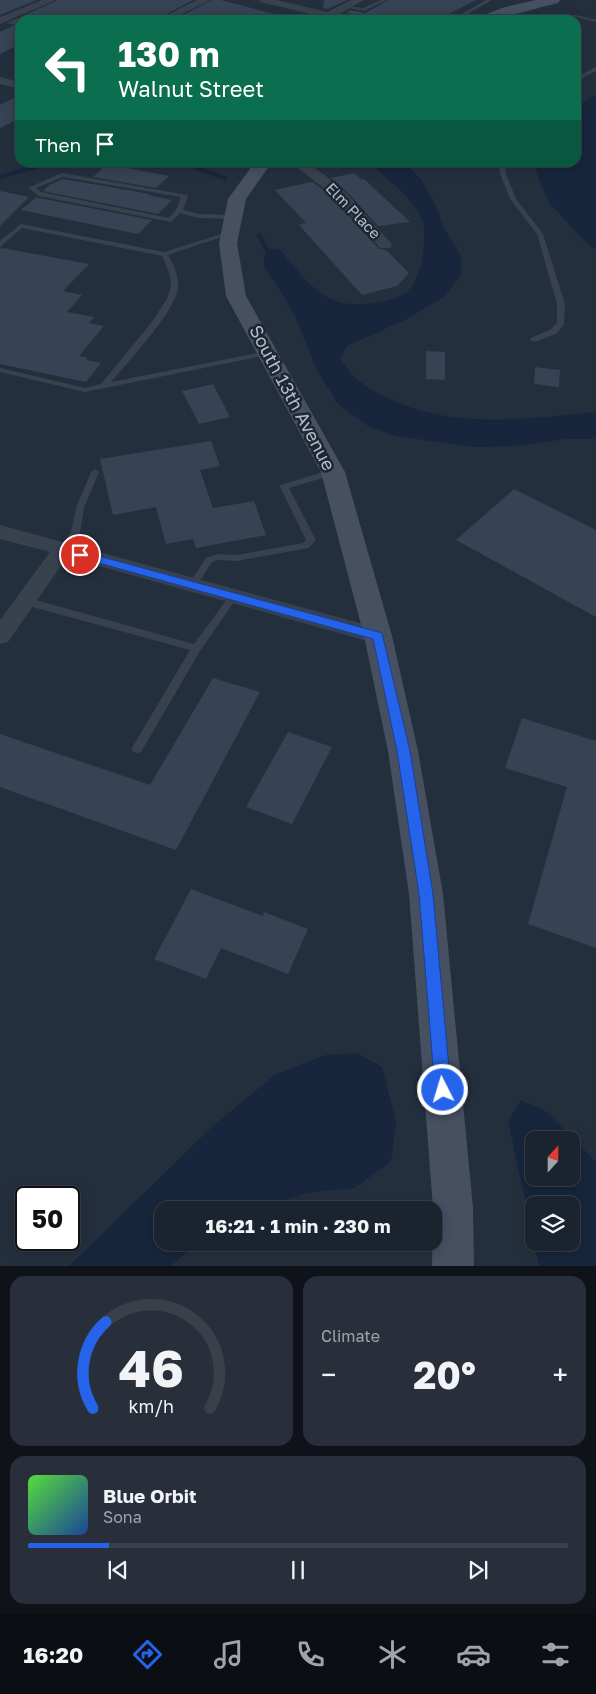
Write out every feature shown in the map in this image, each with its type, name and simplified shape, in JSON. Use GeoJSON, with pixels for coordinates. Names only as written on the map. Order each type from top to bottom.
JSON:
{"type":"FeatureCollection","features":[{"type":"Feature","properties":{"kind":"main road"},"geometry":{"type":"LineString","coordinates":[[496,15],[552,0]]}},
{"type":"Feature","properties":{"kind":"main road","name":"South 13th Avenue"},"geometry":{"type":"LineString","coordinates":[[260,167],[237,199],[228,243],[236,296],[333,472],[378,636],[404,751],[426,894],[453,1208],[453,1266]]}},
{"type":"Feature","properties":{"kind":"street"},"geometry":{"type":"LineString","coordinates":[[0,21],[51,0]]}},
{"type":"Feature","properties":{"kind":"street"},"geometry":{"type":"LineString","coordinates":[[173,15],[206,0]]}},
{"type":"Feature","properties":{"kind":"street"},"geometry":{"type":"LineString","coordinates":[[264,0],[314,15]]}},
{"type":"Feature","properties":{"kind":"street"},"geometry":{"type":"LineString","coordinates":[[329,15],[351,2]]}},
{"type":"Feature","properties":{"kind":"street"},"geometry":{"type":"LineString","coordinates":[[0,80],[15,84]]}},
{"type":"Feature","properties":{"kind":"street"},"geometry":{"type":"LineString","coordinates":[[0,92],[15,86]]}},
{"type":"Feature","properties":{"kind":"street","name":"Elm Place"},"geometry":{"type":"LineString","coordinates":[[305,167],[331,186],[385,245]]}},
{"type":"Feature","properties":{"kind":"street"},"geometry":{"type":"LineString","coordinates":[[0,532],[378,636]]}},
{"type":"Feature","properties":{"kind":"street"},"geometry":{"type":"LineString","coordinates":[[0,636],[62,550]]}},
{"type":"Feature","properties":{"kind":"lane"},"geometry":{"type":"LineString","coordinates":[[351,2],[364,10],[385,0]]}},
{"type":"Feature","properties":{"kind":"lane"},"geometry":{"type":"LineString","coordinates":[[462,15],[490,0]]}},
{"type":"Feature","properties":{"kind":"lane"},"geometry":{"type":"LineString","coordinates":[[581,17],[596,21]]}},
{"type":"Feature","properties":{"kind":"lane"},"geometry":{"type":"LineString","coordinates":[[581,76],[596,69]]}},
{"type":"Feature","properties":{"kind":"lane"},"geometry":{"type":"LineString","coordinates":[[502,167],[503,174],[513,199],[540,234],[560,304],[560,323],[554,332],[534,340]]}},
{"type":"Feature","properties":{"kind":"lane"},"geometry":{"type":"LineString","coordinates":[[62,175],[184,196],[179,211],[171,220],[39,194],[32,188],[62,175]]}},
{"type":"Feature","properties":{"kind":"lane"},"geometry":{"type":"LineString","coordinates":[[179,211],[232,225]]}},
{"type":"Feature","properties":{"kind":"lane"},"geometry":{"type":"LineString","coordinates":[[0,245],[21,226],[164,254],[232,225]]}},
{"type":"Feature","properties":{"kind":"lane"},"geometry":{"type":"LineString","coordinates":[[104,386],[166,309],[174,290],[173,269],[164,254]]}},
{"type":"Feature","properties":{"kind":"lane"},"geometry":{"type":"LineString","coordinates":[[0,370],[86,390],[268,353]]}},
{"type":"Feature","properties":{"kind":"lane"},"geometry":{"type":"LineString","coordinates":[[62,550],[75,533],[80,508],[95,472]]}},
{"type":"Feature","properties":{"kind":"lane"},"geometry":{"type":"LineString","coordinates":[[193,586],[209,560],[218,557],[236,558],[306,546],[311,540],[284,487],[333,472]]}},
{"type":"Feature","properties":{"kind":"lane"},"geometry":{"type":"LineString","coordinates":[[136,749],[196,648],[233,597]]}},
{"type":"Feature","properties":{"kind":"lane"},"geometry":{"type":"LineString","coordinates":[[25,601],[196,648]]}},
{"type":"Feature","properties":{"kind":"water"},"geometry":{"type":"Polygon","coordinates":[[[596,94],[596,250],[583,240],[548,201],[534,167],[581,167],[581,104],[596,94]]]}},
{"type":"Feature","properties":{"kind":"water"},"geometry":{"type":"Polygon","coordinates":[[[374,167],[408,167],[421,179],[437,208],[443,226],[461,256],[461,275],[445,296],[405,320],[347,346],[340,358],[349,371],[366,386],[379,394],[411,407],[436,414],[463,418],[516,419],[596,412],[596,439],[566,439],[515,446],[475,447],[395,436],[368,426],[338,404],[317,370],[295,316],[264,267],[264,258],[267,250],[280,250],[314,287],[330,299],[339,302],[355,304],[376,303],[403,294],[414,284],[421,265],[424,244],[423,225],[421,217],[411,202],[374,167]]]}},
{"type":"Feature","properties":{"kind":"water"},"geometry":{"type":"Polygon","coordinates":[[[357,1053],[382,1067],[396,1122],[391,1161],[355,1188],[308,1193],[281,1201],[154,1201],[154,1251],[189,1251],[170,1266],[69,1266],[214,1125],[276,1074],[326,1055],[357,1053]]]}},
{"type":"Feature","properties":{"kind":"water"},"geometry":{"type":"Polygon","coordinates":[[[521,1100],[547,1112],[566,1131],[525,1131],[525,1186],[580,1186],[580,1146],[596,1162],[596,1266],[539,1266],[536,1251],[580,1251],[580,1196],[525,1196],[525,1199],[508,1121],[521,1100]]]}},
{"type":"Feature","properties":{"kind":"building"},"geometry":{"type":"Polygon","coordinates":[[[0,0],[37,0],[0,15],[0,0]]]}},
{"type":"Feature","properties":{"kind":"building"},"geometry":{"type":"Polygon","coordinates":[[[58,0],[193,0],[164,15],[25,15],[58,0]]]}},
{"type":"Feature","properties":{"kind":"building"},"geometry":{"type":"Polygon","coordinates":[[[212,0],[221,0],[274,14],[274,15],[184,15],[212,0]]]}},
{"type":"Feature","properties":{"kind":"building"},"geometry":{"type":"Polygon","coordinates":[[[324,0],[347,0],[328,9],[323,8],[324,0]]]}},
{"type":"Feature","properties":{"kind":"building"},"geometry":{"type":"Polygon","coordinates":[[[389,0],[476,0],[447,15],[355,15],[346,13],[350,10],[365,13],[389,0]]]}},
{"type":"Feature","properties":{"kind":"building"},"geometry":{"type":"Polygon","coordinates":[[[15,19],[15,25],[7,23],[15,19]]]}},
{"type":"Feature","properties":{"kind":"building"},"geometry":{"type":"Polygon","coordinates":[[[15,25],[15,46],[0,54],[0,32],[15,25]]]}},
{"type":"Feature","properties":{"kind":"building"},"geometry":{"type":"Polygon","coordinates":[[[15,98],[15,120],[0,128],[0,105],[15,98]]]}},
{"type":"Feature","properties":{"kind":"building"},"geometry":{"type":"Polygon","coordinates":[[[104,167],[122,167],[169,176],[156,188],[93,177],[104,167]]]}},
{"type":"Feature","properties":{"kind":"building"},"geometry":{"type":"Polygon","coordinates":[[[354,173],[362,180],[364,179],[410,222],[378,226],[350,195],[331,178],[354,173]]]}},
{"type":"Feature","properties":{"kind":"building"},"geometry":{"type":"Polygon","coordinates":[[[63,179],[150,194],[148,195],[172,200],[158,214],[43,191],[51,184],[63,179]]]}},
{"type":"Feature","properties":{"kind":"building"},"geometry":{"type":"Polygon","coordinates":[[[312,182],[328,193],[379,249],[386,250],[409,273],[397,286],[362,295],[299,225],[306,223],[275,190],[312,182]]]}},
{"type":"Feature","properties":{"kind":"building"},"geometry":{"type":"Polygon","coordinates":[[[0,191],[29,197],[0,226],[0,191]]]}},
{"type":"Feature","properties":{"kind":"building"},"geometry":{"type":"Polygon","coordinates":[[[37,197],[152,220],[138,234],[21,210],[37,197]]]}},
{"type":"Feature","properties":{"kind":"building"},"geometry":{"type":"Polygon","coordinates":[[[0,249],[89,264],[63,291],[82,295],[67,312],[94,317],[89,323],[104,326],[79,356],[88,358],[86,360],[101,363],[86,382],[0,364],[0,249]]]}},
{"type":"Feature","properties":{"kind":"building"},"geometry":{"type":"Polygon","coordinates":[[[426,351],[445,352],[445,380],[426,379],[426,351]]]}},
{"type":"Feature","properties":{"kind":"building"},"geometry":{"type":"Polygon","coordinates":[[[535,367],[560,370],[559,387],[534,384],[535,367]]]}},
{"type":"Feature","properties":{"kind":"building"},"geometry":{"type":"Polygon","coordinates":[[[213,384],[230,417],[199,424],[182,391],[213,384]]]}},
{"type":"Feature","properties":{"kind":"building"},"geometry":{"type":"Polygon","coordinates":[[[211,441],[220,466],[200,470],[213,508],[254,501],[266,535],[196,548],[193,539],[166,544],[156,507],[113,515],[100,459],[211,441]]]}},
{"type":"Feature","properties":{"kind":"building"},"geometry":{"type":"Polygon","coordinates":[[[514,489],[596,530],[596,617],[456,540],[514,489]]]}},
{"type":"Feature","properties":{"kind":"building"},"geometry":{"type":"Polygon","coordinates":[[[213,678],[260,692],[176,850],[0,787],[0,734],[150,785],[213,678]]]}},
{"type":"Feature","properties":{"kind":"building"},"geometry":{"type":"Polygon","coordinates":[[[522,718],[596,741],[596,948],[528,924],[567,787],[505,768],[522,718]]]}},
{"type":"Feature","properties":{"kind":"building"},"geometry":{"type":"Polygon","coordinates":[[[288,732],[332,747],[292,824],[246,807],[288,732]]]}},
{"type":"Feature","properties":{"kind":"building"},"geometry":{"type":"Polygon","coordinates":[[[191,889],[263,916],[264,912],[308,929],[288,974],[221,948],[206,979],[154,959],[191,889]]]}},
{"type":"Feature","properties":{"kind":"waterway"},"geometry":{"type":"LineString","coordinates":[[0,177],[33,167]]}},
{"type":"Feature","properties":{"kind":"waterway"},"geometry":{"type":"LineString","coordinates":[[194,167],[225,178]]}},
{"type":"Feature","properties":{"kind":"waterway"},"geometry":{"type":"LineString","coordinates":[[259,235],[267,250]]}},
{"type":"Feature","properties":{"kind":"route"},"geometry":{"type":"LineString","coordinates":[[80,555],[378,636],[404,751],[426,894],[443,1090]]}}]}
